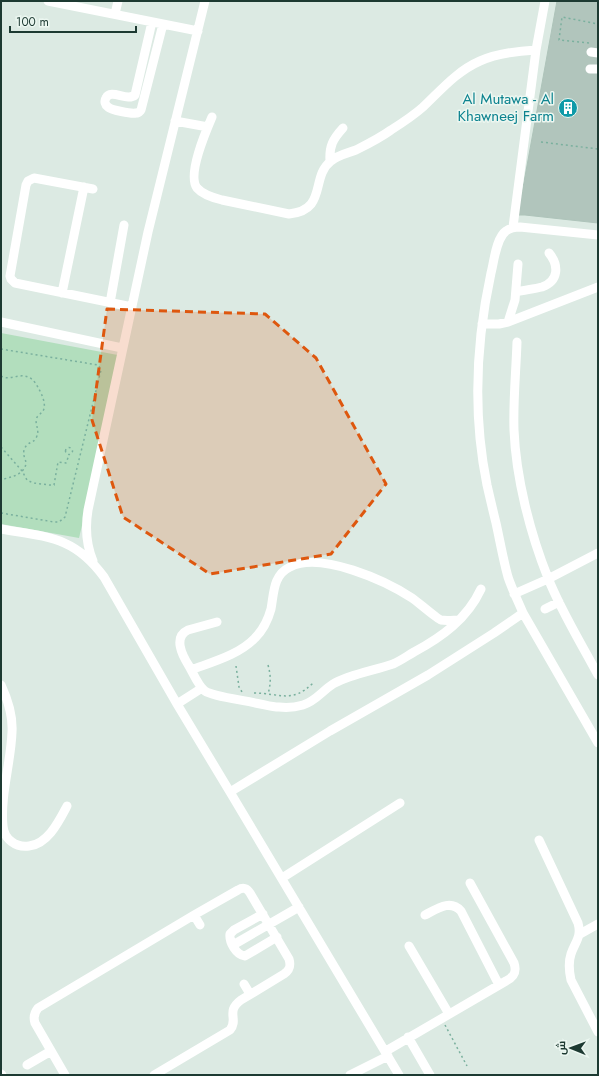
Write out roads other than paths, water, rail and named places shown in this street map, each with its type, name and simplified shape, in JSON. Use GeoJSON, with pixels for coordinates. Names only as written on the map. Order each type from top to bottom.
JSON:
{"type":"FeatureCollection","features":[{"type":"Feature","properties":{"kind":"street"},"geometry":{"type":"LineString","coordinates":[[48,1],[198,31]]}},
{"type":"Feature","properties":{"kind":"street"},"geometry":{"type":"LineString","coordinates":[[115,14],[118,1]]}},
{"type":"Feature","properties":{"kind":"street"},"geometry":{"type":"LineString","coordinates":[[95,565],[86,538],[88,510],[122,348],[150,225],[205,1]]}},
{"type":"Feature","properties":{"kind":"street"},"geometry":{"type":"LineString","coordinates":[[513,227],[536,50],[546,1]]}},
{"type":"Feature","properties":{"kind":"street"},"geometry":{"type":"LineString","coordinates":[[152,22],[136,95],[132,97],[112,94],[109,95],[105,100],[105,103],[110,108],[135,113],[141,110],[163,24]]}},
{"type":"Feature","properties":{"kind":"street"},"geometry":{"type":"LineString","coordinates":[[212,116],[198,154],[194,175],[197,188],[212,198],[289,214],[298,213],[306,209],[312,202],[324,170],[330,161],[369,143],[405,121],[422,108],[469,66],[496,55],[536,50]]}},
{"type":"Feature","properties":{"kind":"street"},"geometry":{"type":"LineString","coordinates":[[175,121],[208,128]]}},
{"type":"Feature","properties":{"kind":"street"},"geometry":{"type":"LineString","coordinates":[[330,161],[332,143],[343,128]]}},
{"type":"Feature","properties":{"kind":"street"},"geometry":{"type":"LineString","coordinates":[[62,293],[89,188],[34,178],[28,181],[26,185],[10,276],[11,279],[15,283],[62,293],[110,303],[132,307]]}},
{"type":"Feature","properties":{"kind":"street"},"geometry":{"type":"LineString","coordinates":[[110,303],[124,225]]}},
{"type":"Feature","properties":{"kind":"street"},"geometry":{"type":"LineString","coordinates":[[598,235],[528,227],[513,227],[506,231],[498,244],[488,289],[482,324],[479,357],[481,438],[487,484],[504,560],[514,594],[523,613],[596,733],[598,743]]}},
{"type":"Feature","properties":{"kind":"street"},"geometry":{"type":"LineString","coordinates":[[516,292],[543,286],[554,278],[556,265],[554,258],[549,253]]}},
{"type":"Feature","properties":{"kind":"street"},"geometry":{"type":"LineString","coordinates":[[508,322],[514,305],[518,264]]}},
{"type":"Feature","properties":{"kind":"street"},"geometry":{"type":"LineString","coordinates":[[482,324],[499,324],[508,322],[598,286]]}},
{"type":"Feature","properties":{"kind":"street"},"geometry":{"type":"LineString","coordinates":[[1,322],[122,348]]}},
{"type":"Feature","properties":{"kind":"street"},"geometry":{"type":"LineString","coordinates":[[518,342],[514,431],[519,476],[527,514],[548,579],[598,675]]}},
{"type":"Feature","properties":{"kind":"street"},"geometry":{"type":"LineString","coordinates":[[1,529],[59,540],[73,546],[85,555],[104,577],[177,704],[399,1075]]}},
{"type":"Feature","properties":{"kind":"street"},"geometry":{"type":"LineString","coordinates":[[514,594],[548,579],[598,553]]}},
{"type":"Feature","properties":{"kind":"street"},"geometry":{"type":"LineString","coordinates":[[191,670],[237,652],[248,645],[262,629],[268,619],[277,580],[282,572],[298,564],[306,563],[342,567],[364,574],[396,589],[416,601],[440,620],[460,620]]}},
{"type":"Feature","properties":{"kind":"street"},"geometry":{"type":"LineString","coordinates":[[217,622],[188,630],[184,632],[180,640],[185,660],[204,691],[215,695],[277,707],[293,707],[312,701],[339,681],[394,663],[432,643],[460,620],[477,598],[481,589]]}},
{"type":"Feature","properties":{"kind":"street"},"geometry":{"type":"LineString","coordinates":[[545,609],[559,602]]}},
{"type":"Feature","properties":{"kind":"street"},"geometry":{"type":"LineString","coordinates":[[230,792],[306,744],[428,675],[523,613]]}},
{"type":"Feature","properties":{"kind":"street"},"geometry":{"type":"LineString","coordinates":[[440,620],[442,631],[441,636]]}},
{"type":"Feature","properties":{"kind":"street"},"geometry":{"type":"LineString","coordinates":[[1,685],[8,701],[12,732],[3,799],[2,820],[5,833],[14,844],[27,847],[34,845],[45,838],[54,828],[67,806]]}},
{"type":"Feature","properties":{"kind":"street"},"geometry":{"type":"LineString","coordinates":[[177,704],[202,688]]}},
{"type":"Feature","properties":{"kind":"street"},"geometry":{"type":"LineString","coordinates":[[282,878],[400,803]]}},
{"type":"Feature","properties":{"kind":"street"},"geometry":{"type":"LineString","coordinates":[[539,840],[578,923],[580,934]]}},
{"type":"Feature","properties":{"kind":"street"},"geometry":{"type":"LineString","coordinates":[[350,1075],[367,1071],[408,1037],[513,976],[516,968],[514,963],[470,883]]}},
{"type":"Feature","properties":{"kind":"street"},"geometry":{"type":"LineString","coordinates":[[65,1075],[34,1019],[34,1015],[38,1008],[194,915],[241,888],[245,888],[248,890],[277,937],[289,959],[291,964],[290,968],[284,974],[235,1004],[232,1011],[234,1022],[230,1030],[154,1075]]}},
{"type":"Feature","properties":{"kind":"street"},"geometry":{"type":"LineString","coordinates":[[425,915],[449,905],[458,907],[499,985]]}},
{"type":"Feature","properties":{"kind":"street"},"geometry":{"type":"LineString","coordinates":[[233,945],[299,907]]}},
{"type":"Feature","properties":{"kind":"street"},"geometry":{"type":"LineString","coordinates":[[263,914],[232,932],[230,938],[233,945],[240,955],[245,956],[277,937]]}},
{"type":"Feature","properties":{"kind":"street"},"geometry":{"type":"LineString","coordinates":[[194,915],[200,925]]}},
{"type":"Feature","properties":{"kind":"street"},"geometry":{"type":"LineString","coordinates":[[598,924],[580,934],[570,955],[569,964],[571,980],[598,1032]]}},
{"type":"Feature","properties":{"kind":"street"},"geometry":{"type":"LineString","coordinates":[[409,946],[445,1016]]}},
{"type":"Feature","properties":{"kind":"street"},"geometry":{"type":"LineString","coordinates":[[244,984],[250,994]]}},
{"type":"Feature","properties":{"kind":"street"},"geometry":{"type":"LineString","coordinates":[[408,1037],[430,1075]]}},
{"type":"Feature","properties":{"kind":"street"},"geometry":{"type":"LineString","coordinates":[[26,1065],[51,1051]]}},
{"type":"Feature","properties":{"kind":"place","name":"Al Mutawa - Al Khawneej Farm"},"geometry":{"type":"Point","coordinates":[568,108]}}]}
